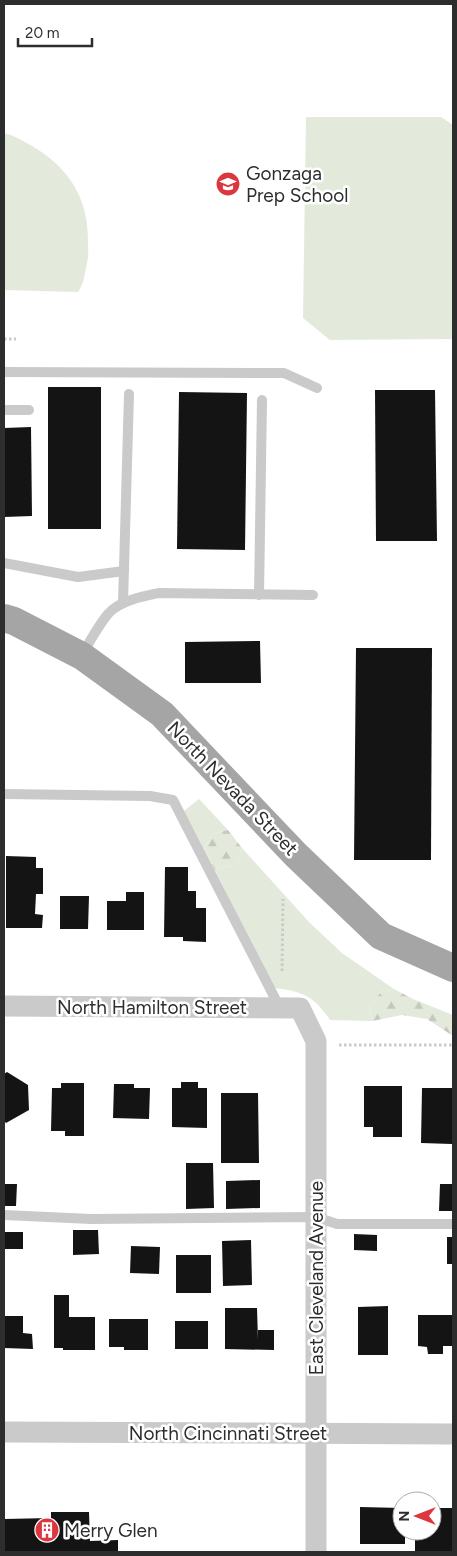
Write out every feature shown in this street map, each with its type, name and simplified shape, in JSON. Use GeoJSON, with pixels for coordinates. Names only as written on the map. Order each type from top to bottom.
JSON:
{"type":"FeatureCollection","features":[{"type":"Feature","properties":{"kind":"main road","name":"North Nevada Street"},"geometry":{"type":"LineString","coordinates":[[4,618],[14,621],[82,656],[162,714],[296,855],[381,936],[453,968]]}},
{"type":"Feature","properties":{"kind":"street","name":"North Hamilton Street"},"geometry":{"type":"LineString","coordinates":[[4,1006],[290,1008]]}},
{"type":"Feature","properties":{"kind":"street","name":"East Cleveland Avenue"},"geometry":{"type":"LineString","coordinates":[[290,1008],[316,1041],[316,1552]]}},
{"type":"Feature","properties":{"kind":"street","name":"North Cincinnati Street"},"geometry":{"type":"LineString","coordinates":[[4,1432],[453,1434]]}},
{"type":"Feature","properties":{"kind":"lane"},"geometry":{"type":"LineString","coordinates":[[4,372],[284,373],[317,388]]}},
{"type":"Feature","properties":{"kind":"lane"},"geometry":{"type":"LineString","coordinates":[[123,603],[129,394]]}},
{"type":"Feature","properties":{"kind":"lane"},"geometry":{"type":"LineString","coordinates":[[259,594],[262,400]]}},
{"type":"Feature","properties":{"kind":"lane"},"geometry":{"type":"LineString","coordinates":[[4,410],[30,410]]}},
{"type":"Feature","properties":{"kind":"lane"},"geometry":{"type":"LineString","coordinates":[[4,563],[78,578],[124,571]]}},
{"type":"Feature","properties":{"kind":"lane"},"geometry":{"type":"LineString","coordinates":[[82,656],[108,612],[123,603],[144,596],[159,593],[314,595]]}},
{"type":"Feature","properties":{"kind":"lane"},"geometry":{"type":"LineString","coordinates":[[4,794],[150,796],[173,800],[290,1008]]}},
{"type":"Feature","properties":{"kind":"lane"},"geometry":{"type":"LineString","coordinates":[[4,1215],[91,1219],[316,1218],[337,1224],[453,1224]]}},
{"type":"Feature","properties":{"kind":"path"},"geometry":{"type":"LineString","coordinates":[[4,339],[16,339]]}},
{"type":"Feature","properties":{"kind":"path"},"geometry":{"type":"LineString","coordinates":[[282,977],[283,899]]}},
{"type":"Feature","properties":{"kind":"path"},"geometry":{"type":"LineString","coordinates":[[338,1046],[453,1046]]}},
{"type":"Feature","properties":{"kind":"green space"},"geometry":{"type":"Polygon","coordinates":[[[306,117],[441,117],[453,125],[453,339],[330,340],[303,318],[306,117]]]}},
{"type":"Feature","properties":{"kind":"green space"},"geometry":{"type":"Polygon","coordinates":[[[4,133],[32,146],[56,163],[74,185],[80,197],[87,224],[88,260],[82,285],[78,292],[4,290],[4,133]]]}},
{"type":"Feature","properties":{"kind":"green space"},"geometry":{"type":"Polygon","coordinates":[[[199,799],[228,830],[212,834],[204,849],[184,811],[199,799]]]}},
{"type":"Feature","properties":{"kind":"green space"},"geometry":{"type":"Polygon","coordinates":[[[228,830],[242,848],[236,864],[215,870],[204,849],[212,834],[228,830]]]}},
{"type":"Feature","properties":{"kind":"green space"},"geometry":{"type":"Polygon","coordinates":[[[242,848],[309,922],[342,953],[394,989],[381,992],[369,1007],[372,1021],[330,1020],[313,1000],[306,996],[274,988],[215,870],[236,864],[242,848]]]}},
{"type":"Feature","properties":{"kind":"green space"},"geometry":{"type":"Polygon","coordinates":[[[394,989],[453,1015],[453,1036],[427,1019],[402,1015],[372,1021],[369,1007],[381,992],[394,989]]]}},
{"type":"Feature","properties":{"kind":"building"},"geometry":{"type":"Polygon","coordinates":[[[48,387],[101,387],[101,529],[48,529],[48,387]]]}},
{"type":"Feature","properties":{"kind":"building"},"geometry":{"type":"Polygon","coordinates":[[[375,390],[435,390],[437,541],[376,541],[375,390]]]}},
{"type":"Feature","properties":{"kind":"building"},"geometry":{"type":"Polygon","coordinates":[[[179,392],[247,393],[245,550],[177,549],[179,392]]]}},
{"type":"Feature","properties":{"kind":"building"},"geometry":{"type":"Polygon","coordinates":[[[31,427],[32,516],[4,517],[4,428],[31,427]]]}},
{"type":"Feature","properties":{"kind":"building"},"geometry":{"type":"Polygon","coordinates":[[[260,641],[261,683],[185,683],[185,642],[260,641]]]}},
{"type":"Feature","properties":{"kind":"building"},"geometry":{"type":"Polygon","coordinates":[[[356,648],[432,648],[431,860],[354,860],[356,648]]]}},
{"type":"Feature","properties":{"kind":"building"},"geometry":{"type":"Polygon","coordinates":[[[6,856],[36,857],[36,868],[43,868],[43,894],[36,894],[35,914],[43,915],[42,928],[6,928],[6,856]]]}},
{"type":"Feature","properties":{"kind":"building"},"geometry":{"type":"Polygon","coordinates":[[[165,867],[188,867],[188,891],[196,891],[196,908],[206,908],[206,942],[183,941],[183,937],[164,937],[165,867]]]}},
{"type":"Feature","properties":{"kind":"building"},"geometry":{"type":"Polygon","coordinates":[[[126,892],[144,892],[144,930],[107,930],[107,901],[126,901],[126,892]]]}},
{"type":"Feature","properties":{"kind":"building"},"geometry":{"type":"Polygon","coordinates":[[[60,896],[89,896],[88,929],[60,929],[60,896]]]}},
{"type":"Feature","properties":{"kind":"building"},"geometry":{"type":"Polygon","coordinates":[[[7,1072],[28,1085],[29,1110],[6,1123],[4,1121],[4,1074],[7,1072]]]}},
{"type":"Feature","properties":{"kind":"building"},"geometry":{"type":"Polygon","coordinates":[[[181,1082],[198,1082],[198,1088],[207,1088],[207,1128],[172,1127],[172,1088],[181,1088],[181,1082]]]}},
{"type":"Feature","properties":{"kind":"building"},"geometry":{"type":"Polygon","coordinates":[[[61,1083],[84,1083],[84,1136],[65,1136],[65,1131],[51,1131],[52,1088],[61,1088],[61,1083]]]}},
{"type":"Feature","properties":{"kind":"building"},"geometry":{"type":"Polygon","coordinates":[[[114,1084],[134,1084],[134,1088],[150,1088],[149,1119],[113,1118],[114,1084]]]}},
{"type":"Feature","properties":{"kind":"building"},"geometry":{"type":"Polygon","coordinates":[[[364,1086],[402,1086],[402,1137],[373,1137],[373,1127],[364,1127],[364,1086]]]}},
{"type":"Feature","properties":{"kind":"building"},"geometry":{"type":"Polygon","coordinates":[[[422,1088],[453,1088],[452,1144],[421,1143],[422,1088]]]}},
{"type":"Feature","properties":{"kind":"building"},"geometry":{"type":"Polygon","coordinates":[[[221,1093],[258,1093],[259,1163],[221,1163],[221,1093]]]}},
{"type":"Feature","properties":{"kind":"building"},"geometry":{"type":"Polygon","coordinates":[[[186,1163],[213,1163],[214,1208],[186,1209],[186,1163]]]}},
{"type":"Feature","properties":{"kind":"building"},"geometry":{"type":"Polygon","coordinates":[[[260,1180],[260,1208],[226,1209],[226,1181],[260,1180]]]}},
{"type":"Feature","properties":{"kind":"building"},"geometry":{"type":"Polygon","coordinates":[[[4,1184],[17,1184],[16,1206],[4,1206],[4,1184]]]}},
{"type":"Feature","properties":{"kind":"building"},"geometry":{"type":"Polygon","coordinates":[[[440,1184],[453,1184],[453,1211],[439,1211],[440,1184]]]}},
{"type":"Feature","properties":{"kind":"building"},"geometry":{"type":"Polygon","coordinates":[[[73,1230],[98,1230],[99,1254],[73,1255],[73,1230]]]}},
{"type":"Feature","properties":{"kind":"building"},"geometry":{"type":"Polygon","coordinates":[[[4,1232],[23,1232],[23,1249],[4,1249],[4,1232]]]}},
{"type":"Feature","properties":{"kind":"building"},"geometry":{"type":"Polygon","coordinates":[[[354,1234],[377,1235],[377,1251],[354,1250],[354,1234]]]}},
{"type":"Feature","properties":{"kind":"building"},"geometry":{"type":"Polygon","coordinates":[[[447,1237],[453,1237],[453,1264],[447,1264],[447,1237]]]}},
{"type":"Feature","properties":{"kind":"building"},"geometry":{"type":"Polygon","coordinates":[[[251,1240],[252,1285],[223,1286],[222,1241],[251,1240]]]}},
{"type":"Feature","properties":{"kind":"building"},"geometry":{"type":"Polygon","coordinates":[[[131,1246],[160,1247],[159,1274],[130,1273],[131,1246]]]}},
{"type":"Feature","properties":{"kind":"building"},"geometry":{"type":"Polygon","coordinates":[[[176,1255],[211,1255],[211,1293],[176,1293],[176,1255]]]}},
{"type":"Feature","properties":{"kind":"building"},"geometry":{"type":"Polygon","coordinates":[[[54,1295],[69,1295],[69,1317],[95,1317],[95,1350],[63,1350],[63,1348],[54,1348],[54,1295]]]}},
{"type":"Feature","properties":{"kind":"building"},"geometry":{"type":"Polygon","coordinates":[[[388,1306],[388,1355],[358,1355],[358,1307],[388,1306]]]}},
{"type":"Feature","properties":{"kind":"building"},"geometry":{"type":"Polygon","coordinates":[[[225,1308],[257,1308],[258,1340],[258,1330],[274,1330],[274,1350],[225,1349],[225,1308]]]}},
{"type":"Feature","properties":{"kind":"building"},"geometry":{"type":"Polygon","coordinates":[[[418,1315],[452,1315],[452,1346],[443,1346],[443,1354],[428,1354],[427,1347],[418,1346],[418,1315]]]}},
{"type":"Feature","properties":{"kind":"building"},"geometry":{"type":"Polygon","coordinates":[[[4,1316],[23,1316],[23,1333],[32,1334],[33,1349],[4,1348],[4,1316]]]}},
{"type":"Feature","properties":{"kind":"building"},"geometry":{"type":"Polygon","coordinates":[[[109,1319],[148,1319],[148,1350],[124,1350],[124,1347],[109,1347],[109,1319]]]}},
{"type":"Feature","properties":{"kind":"building"},"geometry":{"type":"Polygon","coordinates":[[[175,1321],[208,1321],[208,1349],[175,1349],[175,1321]]]}},
{"type":"Feature","properties":{"kind":"building"},"geometry":{"type":"Polygon","coordinates":[[[360,1507],[392,1508],[392,1541],[405,1541],[405,1544],[360,1544],[360,1507]]]}},
{"type":"Feature","properties":{"kind":"building"},"geometry":{"type":"Polygon","coordinates":[[[442,1508],[453,1508],[453,1552],[415,1552],[415,1541],[442,1541],[442,1508]]]}},
{"type":"Feature","properties":{"kind":"building","name":"Merry Glen"},"geometry":{"type":"Polygon","coordinates":[[[51,1512],[89,1512],[90,1541],[118,1540],[118,1552],[4,1552],[4,1519],[51,1518],[51,1512]]]}},
{"type":"Feature","properties":{"kind":"place","name":"Gonzaga Prep School"},"geometry":{"type":"Point","coordinates":[228,184]}},
{"type":"Feature","properties":{"kind":"place","name":"Merry Glen"},"geometry":{"type":"Point","coordinates":[47,1530]}}]}
